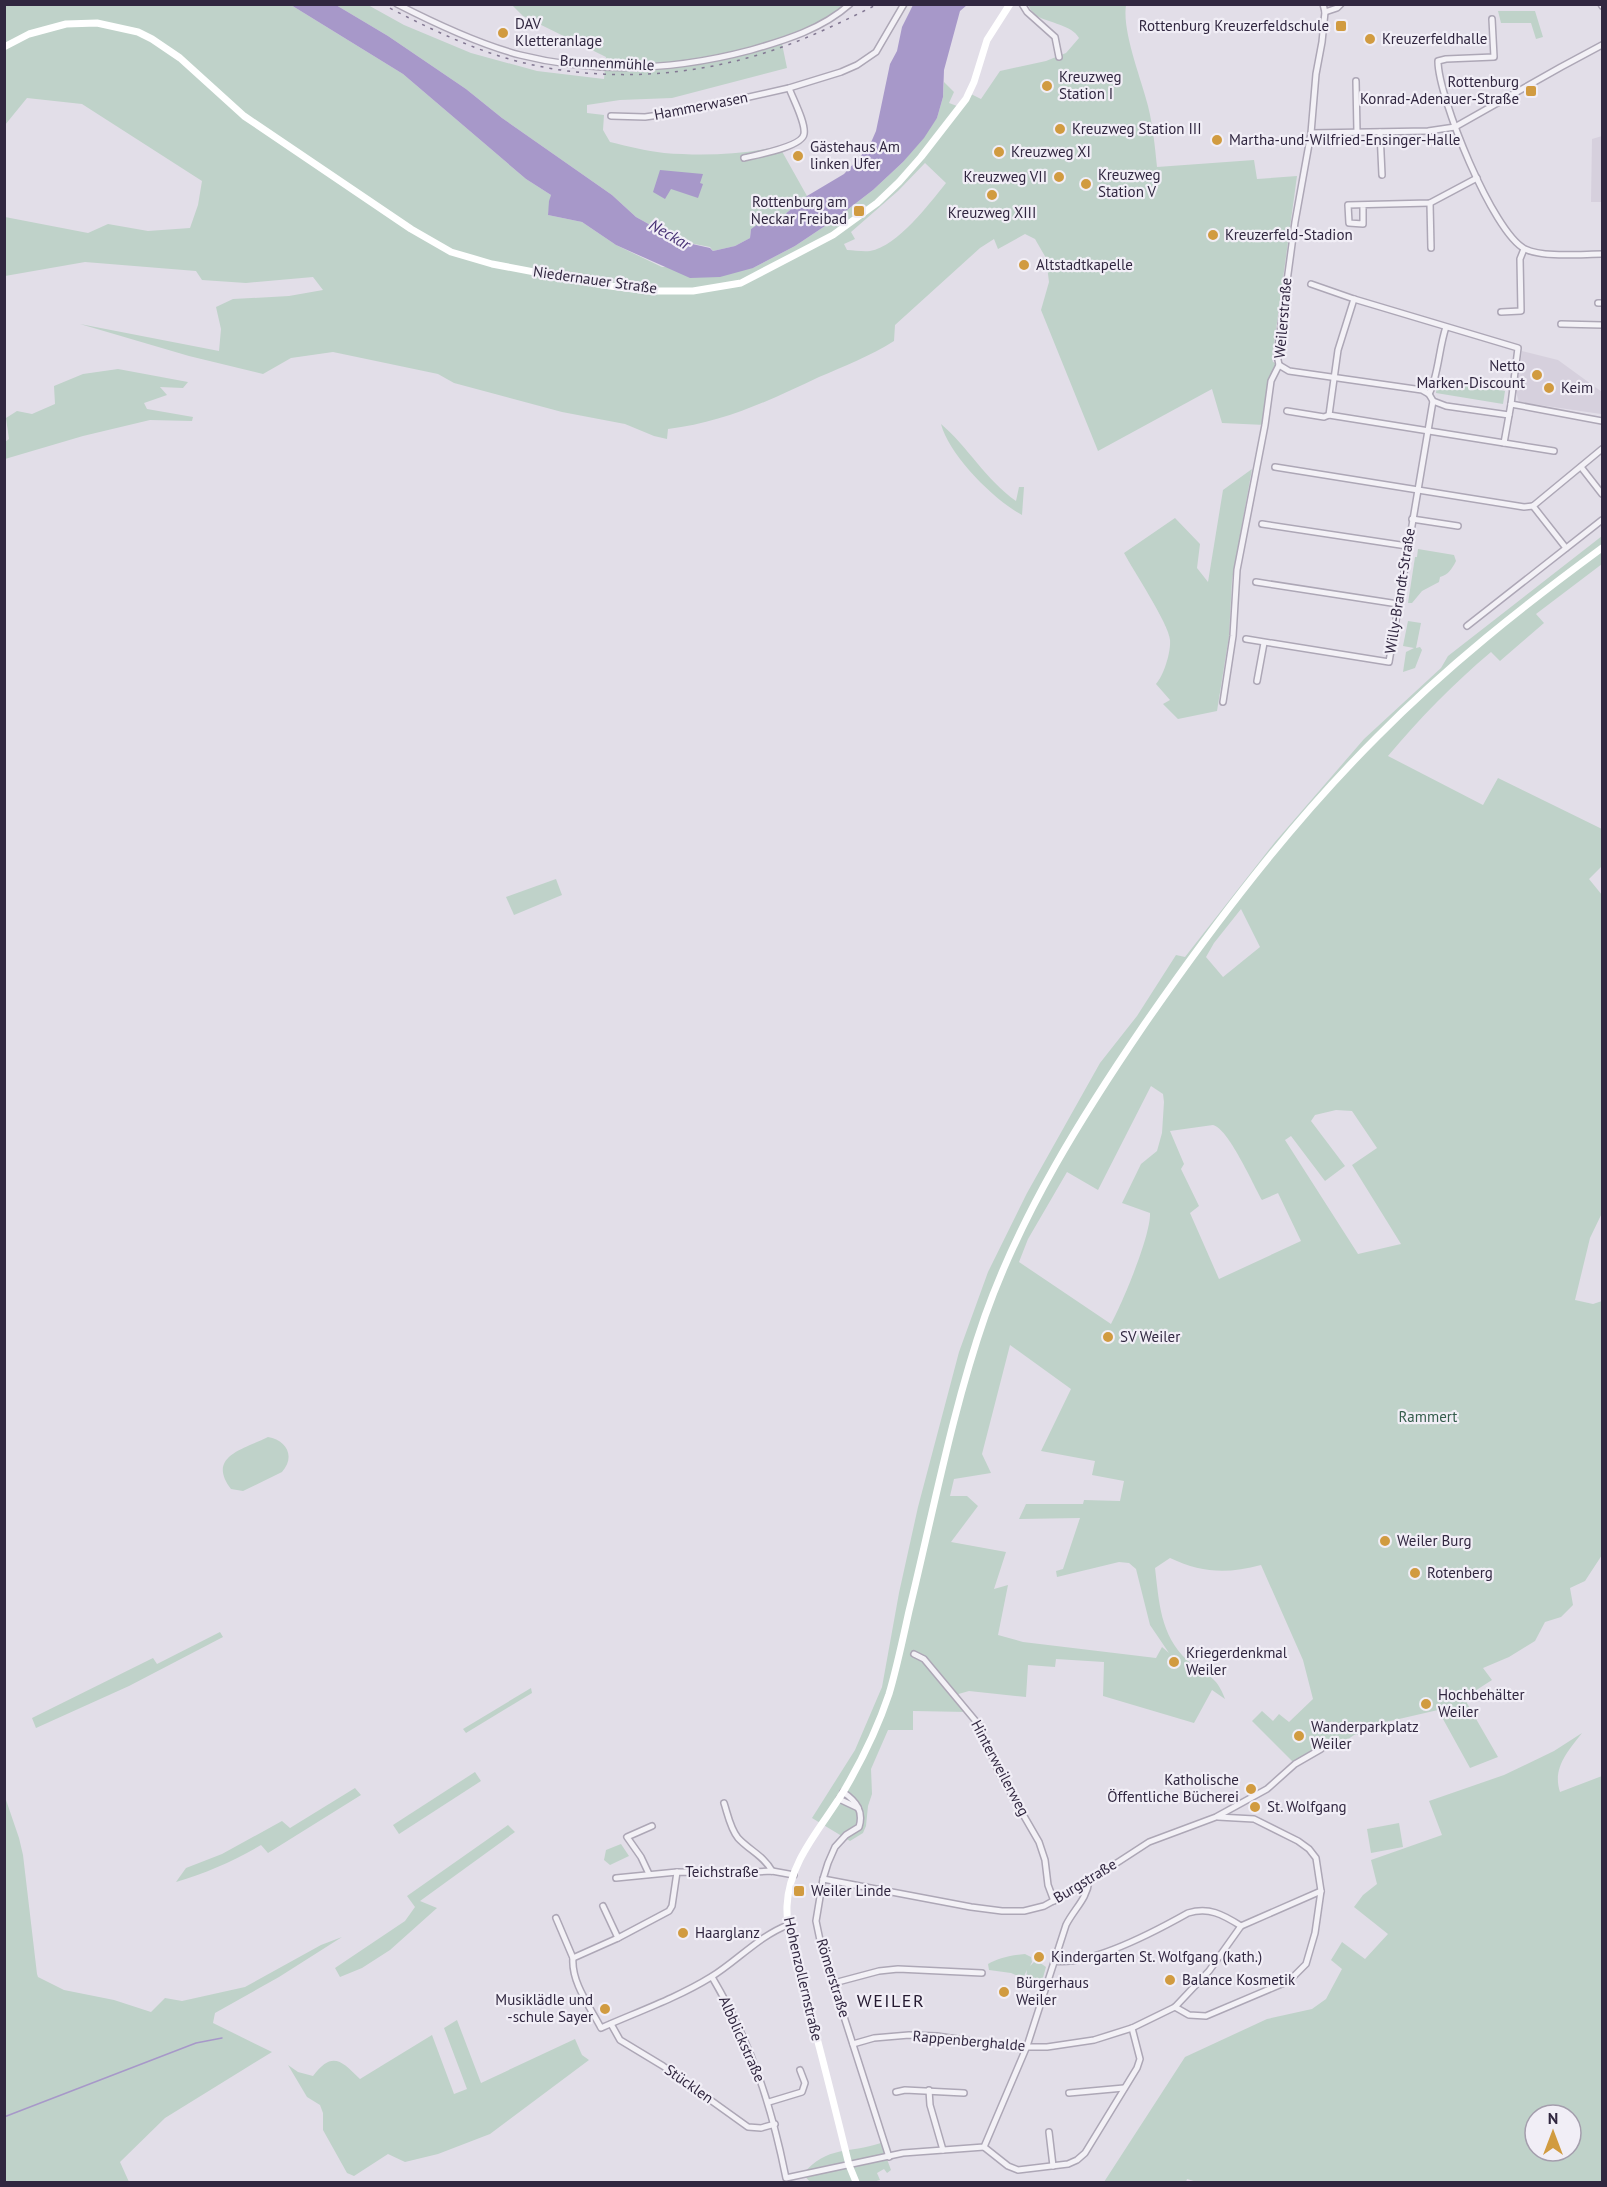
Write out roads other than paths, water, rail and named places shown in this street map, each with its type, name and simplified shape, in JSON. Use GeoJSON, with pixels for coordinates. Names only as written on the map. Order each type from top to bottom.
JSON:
{"type":"FeatureCollection","features":[{"type":"Feature","properties":{"kind":"main road","name":"Niedernauer Straße"},"geometry":{"type":"LineString","coordinates":[[4,47],[29,34],[52,26],[82,22],[113,25],[138,32],[165,47],[244,117],[411,229],[451,252],[492,264],[603,285],[648,291],[693,291],[741,283],[833,235],[884,196],[921,157],[966,99],[974,82],[987,40],[1010,4]]}},
{"type":"Feature","properties":{"kind":"main road","name":"Hohenzollernstraße"},"geometry":{"type":"LineString","coordinates":[[854,2180],[788,1925],[787,1902],[794,1875],[814,1834],[841,1796],[866,1753],[890,1690],[958,1408],[985,1317],[1036,1201],[1086,1112],[1190,960],[1274,851],[1348,766],[1410,704],[1527,604],[1602,548]]}},
{"type":"Feature","properties":{"kind":"street","name":"Brunnenmühle"},"geometry":{"type":"LineString","coordinates":[[397,4],[465,36],[522,55],[572,64],[642,68],[719,58],[786,39],[820,26],[850,4]]}},
{"type":"Feature","properties":{"kind":"street","name":"Hammerwasen"},"geometry":{"type":"LineString","coordinates":[[611,116],[645,117],[687,111],[789,88],[841,72],[857,65],[876,52],[904,4]]}},
{"type":"Feature","properties":{"kind":"street"},"geometry":{"type":"LineString","coordinates":[[1022,4],[1027,12],[1055,38],[1059,57]]}},
{"type":"Feature","properties":{"kind":"street","name":"Weilerstraße"},"geometry":{"type":"LineString","coordinates":[[1223,702],[1233,636],[1237,570],[1265,425],[1271,381],[1279,365],[1277,355],[1287,276],[1311,132],[1316,74],[1322,50],[1323,4]]}},
{"type":"Feature","properties":{"kind":"street"},"geometry":{"type":"LineString","coordinates":[[1324,12],[1337,8],[1341,4]]}},
{"type":"Feature","properties":{"kind":"street"},"geometry":{"type":"LineString","coordinates":[[1492,19],[1494,57],[1446,58],[1438,61],[1439,79],[1455,128],[1477,178],[1504,227],[1524,249],[1548,253],[1602,254]]}},
{"type":"Feature","properties":{"kind":"street"},"geometry":{"type":"LineString","coordinates":[[1311,132],[1428,131],[1455,128],[1602,45]]}},
{"type":"Feature","properties":{"kind":"street"},"geometry":{"type":"LineString","coordinates":[[1356,81],[1357,132]]}},
{"type":"Feature","properties":{"kind":"street"},"geometry":{"type":"LineString","coordinates":[[744,158],[783,148],[801,140],[804,135],[804,126],[789,88]]}},
{"type":"Feature","properties":{"kind":"street"},"geometry":{"type":"LineString","coordinates":[[1380,132],[1382,175]]}},
{"type":"Feature","properties":{"kind":"street"},"geometry":{"type":"LineString","coordinates":[[1363,205],[1430,203],[1477,178]]}},
{"type":"Feature","properties":{"kind":"street"},"geometry":{"type":"LineString","coordinates":[[1430,203],[1431,248]]}},
{"type":"Feature","properties":{"kind":"street"},"geometry":{"type":"LineString","coordinates":[[1502,312],[1521,311],[1520,259],[1524,249]]}},
{"type":"Feature","properties":{"kind":"street"},"geometry":{"type":"LineString","coordinates":[[1311,284],[1518,348],[1504,442]]}},
{"type":"Feature","properties":{"kind":"street"},"geometry":{"type":"LineString","coordinates":[[1329,416],[1338,350],[1354,299]]}},
{"type":"Feature","properties":{"kind":"street"},"geometry":{"type":"LineString","coordinates":[[1562,324],[1602,325]]}},
{"type":"Feature","properties":{"kind":"street"},"geometry":{"type":"LineString","coordinates":[[1429,394],[1433,388],[1440,345],[1446,327]]}},
{"type":"Feature","properties":{"kind":"street"},"geometry":{"type":"LineString","coordinates":[[1279,365],[1289,371],[1422,390],[1429,394],[1433,401],[1446,406],[1509,415]]}},
{"type":"Feature","properties":{"kind":"street","name":"Willy-Brandt-Straße"},"geometry":{"type":"LineString","coordinates":[[1264,643],[1389,662],[1433,401]]}},
{"type":"Feature","properties":{"kind":"street"},"geometry":{"type":"LineString","coordinates":[[1511,404],[1602,421]]}},
{"type":"Feature","properties":{"kind":"street"},"geometry":{"type":"LineString","coordinates":[[1287,411],[1427,430],[1554,451]]}},
{"type":"Feature","properties":{"kind":"street"},"geometry":{"type":"LineString","coordinates":[[1275,467],[1524,507],[1533,506],[1602,449]]}},
{"type":"Feature","properties":{"kind":"street"},"geometry":{"type":"LineString","coordinates":[[1581,467],[1602,494]]}},
{"type":"Feature","properties":{"kind":"street"},"geometry":{"type":"LineString","coordinates":[[1533,506],[1566,548]]}},
{"type":"Feature","properties":{"kind":"street","name":"Willy-Brandt-Straße"},"geometry":{"type":"LineString","coordinates":[[1412,519],[1458,526]]}},
{"type":"Feature","properties":{"kind":"street"},"geometry":{"type":"LineString","coordinates":[[1467,626],[1602,520]]}},
{"type":"Feature","properties":{"kind":"street"},"geometry":{"type":"LineString","coordinates":[[1262,524],[1407,546]]}},
{"type":"Feature","properties":{"kind":"street"},"geometry":{"type":"LineString","coordinates":[[1256,582],[1398,604]]}},
{"type":"Feature","properties":{"kind":"street"},"geometry":{"type":"LineString","coordinates":[[1246,639],[1264,643],[1257,681]]}},
{"type":"Feature","properties":{"kind":"street","name":"Hinterweilerweg"},"geometry":{"type":"LineString","coordinates":[[914,1654],[924,1659],[980,1725],[998,1771],[1039,1842],[1045,1860],[1048,1885],[1054,1901]]}},
{"type":"Feature","properties":{"kind":"street","name":"Burgstraße"},"geometry":{"type":"LineString","coordinates":[[823,1879],[971,1907],[1024,1911],[1054,1901],[1149,1842],[1216,1816],[1267,1789],[1295,1764],[1321,1749]]}},
{"type":"Feature","properties":{"kind":"street","name":"Römerstraße"},"geometry":{"type":"LineString","coordinates":[[841,1796],[858,1808],[862,1818],[859,1827],[846,1835],[835,1847],[823,1879],[816,1921],[821,1945],[888,2157]]}},
{"type":"Feature","properties":{"kind":"street"},"geometry":{"type":"LineString","coordinates":[[724,1803],[735,1833],[767,1862],[772,1871]]}},
{"type":"Feature","properties":{"kind":"street"},"geometry":{"type":"LineString","coordinates":[[1175,2007],[1189,2015],[1206,2016],[1284,1983],[1306,1964],[1320,1912],[1322,1891],[1316,1858],[1309,1849],[1298,1840],[1254,1819],[1216,1816]]}},
{"type":"Feature","properties":{"kind":"street"},"geometry":{"type":"LineString","coordinates":[[649,1875],[641,1857],[627,1837],[652,1826]]}},
{"type":"Feature","properties":{"kind":"street","name":"Teichstraße"},"geometry":{"type":"LineString","coordinates":[[616,1878],[677,1872],[772,1871],[794,1875]]}},
{"type":"Feature","properties":{"kind":"street"},"geometry":{"type":"LineString","coordinates":[[573,1958],[618,1938],[669,1911],[677,1872]]}},
{"type":"Feature","properties":{"kind":"street"},"geometry":{"type":"LineString","coordinates":[[984,2147],[1027,2046],[1066,1925],[1072,1912],[1086,1897],[1089,1881]]}},
{"type":"Feature","properties":{"kind":"street"},"geometry":{"type":"LineString","coordinates":[[1055,1961],[1075,1961],[1120,1947],[1199,1910],[1212,1910],[1241,1926],[1322,1891]]}},
{"type":"Feature","properties":{"kind":"street"},"geometry":{"type":"LineString","coordinates":[[603,1906],[618,1938]]}},
{"type":"Feature","properties":{"kind":"street"},"geometry":{"type":"LineString","coordinates":[[556,1918],[573,1958],[572,1968],[576,1979],[601,2028],[686,1991],[712,1977],[775,1930],[788,1925]]}},
{"type":"Feature","properties":{"kind":"street","name":"Rappenberghalde"},"geometry":{"type":"LineString","coordinates":[[853,2044],[874,2038],[909,2035],[937,2036],[1010,2047],[1047,2047],[1094,2040],[1132,2028],[1175,2007],[1209,1971],[1241,1926]]}},
{"type":"Feature","properties":{"kind":"street"},"geometry":{"type":"LineString","coordinates":[[834,1983],[879,1971],[898,1969],[982,1973]]}},
{"type":"Feature","properties":{"kind":"street","name":"Albblickstraße"},"geometry":{"type":"LineString","coordinates":[[712,1977],[744,2036],[769,2102],[786,2178],[849,2165]]}},
{"type":"Feature","properties":{"kind":"street","name":"Stücklen"},"geometry":{"type":"LineString","coordinates":[[611,2024],[620,2040],[663,2066],[748,2127],[761,2128],[775,2124]]}},
{"type":"Feature","properties":{"kind":"street"},"geometry":{"type":"LineString","coordinates":[[849,2165],[903,2153],[984,2147],[1008,2166],[1018,2170],[1068,2164],[1077,2160],[1085,2153],[1140,2059],[1132,2028]]}},
{"type":"Feature","properties":{"kind":"street","name":"Albblickstraße"},"geometry":{"type":"LineString","coordinates":[[769,2102],[802,2092],[806,2083],[800,2070]]}},
{"type":"Feature","properties":{"kind":"street"},"geometry":{"type":"LineString","coordinates":[[1069,2093],[1124,2088]]}},
{"type":"Feature","properties":{"kind":"street"},"geometry":{"type":"LineString","coordinates":[[929,2090],[930,2105],[943,2150]]}},
{"type":"Feature","properties":{"kind":"street"},"geometry":{"type":"LineString","coordinates":[[897,2092],[929,2090],[964,2093]]}},
{"type":"Feature","properties":{"kind":"street"},"geometry":{"type":"LineString","coordinates":[[1049,2132],[1053,2166]]}},
{"type":"Feature","properties":{"kind":"waterway"},"geometry":{"type":"LineString","coordinates":[[4,2117],[196,2043],[222,2038]]}},
{"type":"Feature","properties":{"kind":"railway"},"geometry":{"type":"LineString","coordinates":[[382,4],[440,33],[499,56],[560,70],[623,75],[686,70],[747,58],[798,41],[878,4]]}},
{"type":"Feature","properties":{"kind":"place","name":"Rottenburg Kreuzerfeldschule"},"geometry":{"type":"Point","coordinates":[1341,26]}},
{"type":"Feature","properties":{"kind":"place","name":"DAV Kletteranlage"},"geometry":{"type":"Point","coordinates":[503,33]}},
{"type":"Feature","properties":{"kind":"place","name":"Kreuzerfeldhalle"},"geometry":{"type":"Point","coordinates":[1370,39]}},
{"type":"Feature","properties":{"kind":"place","name":"Kreuzweg Station I"},"geometry":{"type":"Point","coordinates":[1047,86]}},
{"type":"Feature","properties":{"kind":"place","name":"Rottenburg Konrad-Adenauer-Straße"},"geometry":{"type":"Point","coordinates":[1531,91]}},
{"type":"Feature","properties":{"kind":"place","name":"Kreuzweg Station III"},"geometry":{"type":"Point","coordinates":[1060,129]}},
{"type":"Feature","properties":{"kind":"place","name":"Martha-und-Wilfried-Ensinger-Halle"},"geometry":{"type":"Point","coordinates":[1217,140]}},
{"type":"Feature","properties":{"kind":"place","name":"Kreuzweg XI"},"geometry":{"type":"Point","coordinates":[999,152]}},
{"type":"Feature","properties":{"kind":"place","name":"Gästehaus Am linken Ufer"},"geometry":{"type":"Point","coordinates":[798,156]}},
{"type":"Feature","properties":{"kind":"place","name":"Kreuzweg VII"},"geometry":{"type":"Point","coordinates":[1059,177]}},
{"type":"Feature","properties":{"kind":"place","name":"Kreuzweg Station V"},"geometry":{"type":"Point","coordinates":[1086,184]}},
{"type":"Feature","properties":{"kind":"place","name":"Kreuzweg XIII"},"geometry":{"type":"Point","coordinates":[992,195]}},
{"type":"Feature","properties":{"kind":"place","name":"Rottenburg am Neckar Freibad"},"geometry":{"type":"Point","coordinates":[859,211]}},
{"type":"Feature","properties":{"kind":"place","name":"Kreuzerfeld-Stadion"},"geometry":{"type":"Point","coordinates":[1213,235]}},
{"type":"Feature","properties":{"kind":"place","name":"Altstadtkapelle"},"geometry":{"type":"Point","coordinates":[1024,265]}},
{"type":"Feature","properties":{"kind":"place","name":"Netto Marken-Discount"},"geometry":{"type":"Point","coordinates":[1537,375]}},
{"type":"Feature","properties":{"kind":"place","name":"Keim"},"geometry":{"type":"Point","coordinates":[1549,388]}},
{"type":"Feature","properties":{"kind":"place","name":"SV Weiler"},"geometry":{"type":"Point","coordinates":[1108,1337]}},
{"type":"Feature","properties":{"kind":"place","name":"Weiler Burg"},"geometry":{"type":"Point","coordinates":[1385,1541]}},
{"type":"Feature","properties":{"kind":"place","name":"Rotenberg"},"geometry":{"type":"Point","coordinates":[1415,1573]}},
{"type":"Feature","properties":{"kind":"place","name":"Kriegerdenkmal Weiler"},"geometry":{"type":"Point","coordinates":[1174,1662]}},
{"type":"Feature","properties":{"kind":"place","name":"Hochbehälter Weiler"},"geometry":{"type":"Point","coordinates":[1426,1704]}},
{"type":"Feature","properties":{"kind":"place","name":"Wanderparkplatz Weiler"},"geometry":{"type":"Point","coordinates":[1299,1736]}},
{"type":"Feature","properties":{"kind":"place","name":"Katholische Öffentliche Bücherei"},"geometry":{"type":"Point","coordinates":[1251,1789]}},
{"type":"Feature","properties":{"kind":"place","name":"St. Wolfgang"},"geometry":{"type":"Point","coordinates":[1255,1807]}},
{"type":"Feature","properties":{"kind":"place","name":"Weiler Linde"},"geometry":{"type":"Point","coordinates":[799,1891]}},
{"type":"Feature","properties":{"kind":"place","name":"Haarglanz"},"geometry":{"type":"Point","coordinates":[683,1933]}},
{"type":"Feature","properties":{"kind":"place","name":"Kindergarten St. Wolfgang (kath.)"},"geometry":{"type":"Point","coordinates":[1039,1957]}},
{"type":"Feature","properties":{"kind":"place","name":"Balance Kosmetik"},"geometry":{"type":"Point","coordinates":[1170,1980]}},
{"type":"Feature","properties":{"kind":"place","name":"Bürgerhaus Weiler"},"geometry":{"type":"Point","coordinates":[1004,1992]}},
{"type":"Feature","properties":{"kind":"place","name":"Musiklädle und -schule Sayer"},"geometry":{"type":"Point","coordinates":[605,2009]}},
{"type":"Feature","properties":{"kind":"district","name":"WEILER"},"geometry":{"type":"Point","coordinates":[891,2001]}},
{"type":"Feature","properties":{"kind":"water label","name":"Neckar"},"geometry":{"type":"Point","coordinates":[670,234]}},
{"type":"Feature","properties":{"kind":"park label","name":"Rammert"},"geometry":{"type":"Point","coordinates":[1428,1417]}}]}
